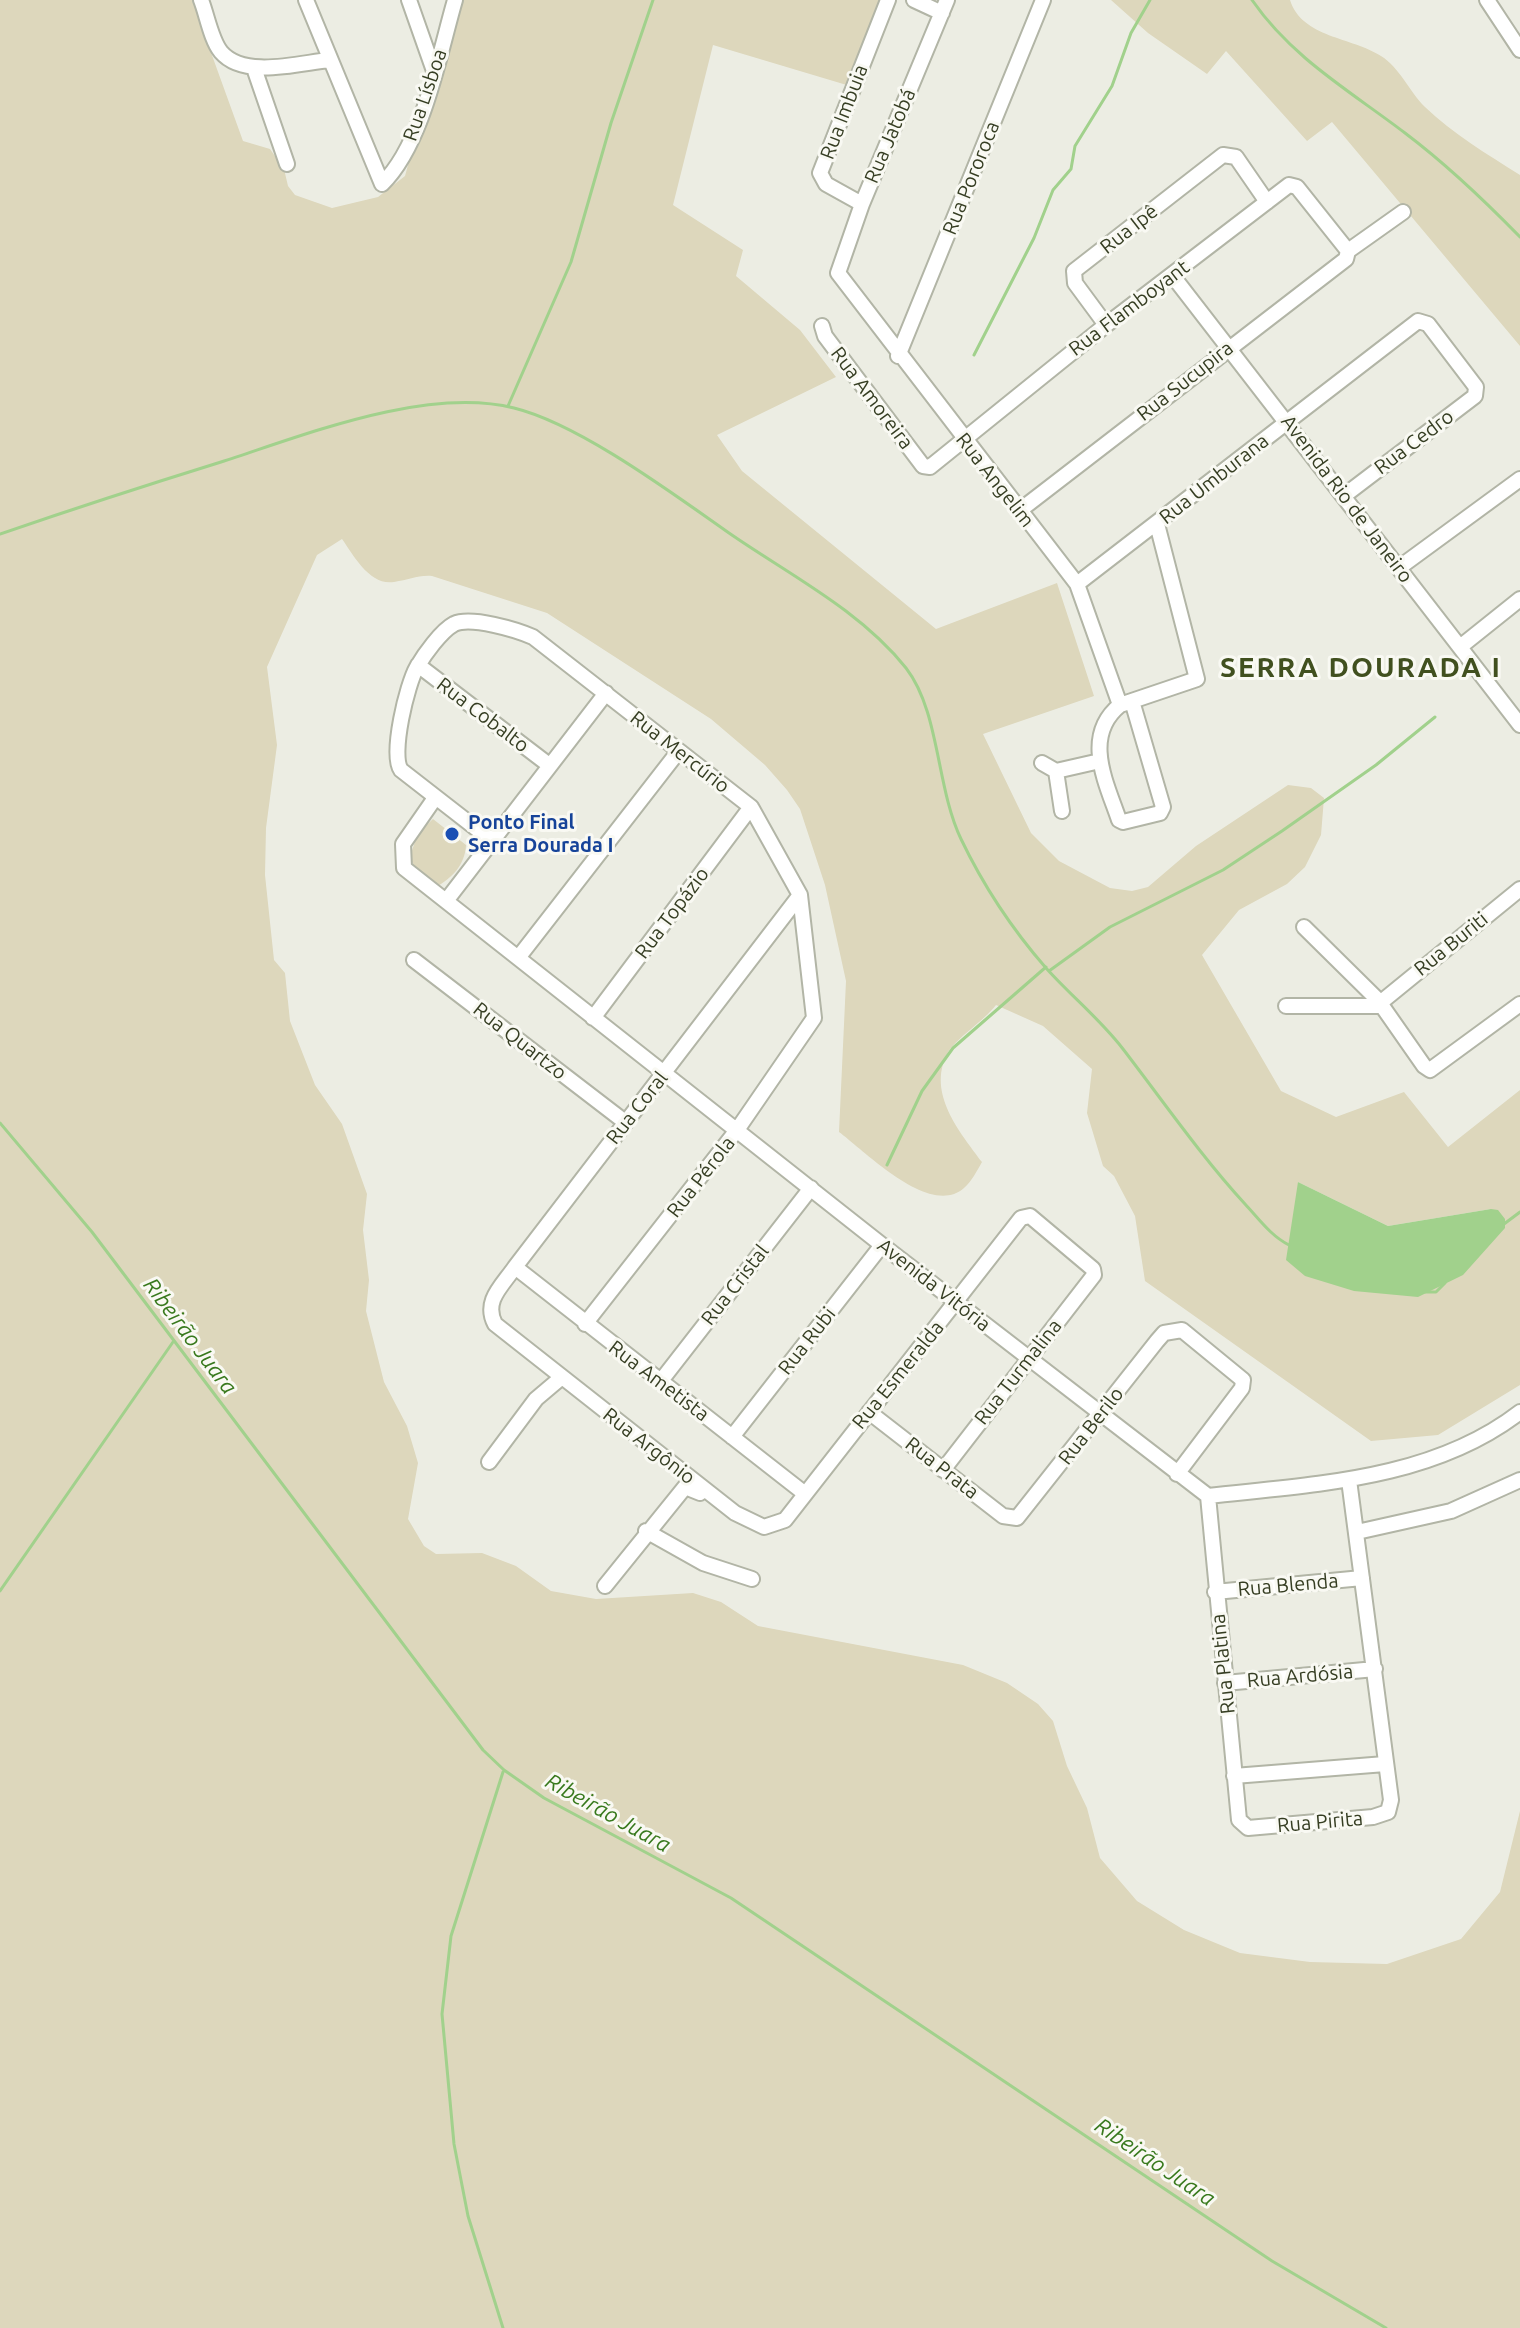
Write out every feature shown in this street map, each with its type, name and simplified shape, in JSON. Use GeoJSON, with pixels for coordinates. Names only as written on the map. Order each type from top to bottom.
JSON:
{"type":"FeatureCollection","features":[{"type":"Feature","properties":{"kind":"street"},"geometry":{"type":"LineString","coordinates":[[201,0],[221,52],[254,68],[329,60],[306,0]]}},
{"type":"Feature","properties":{"kind":"street"},"geometry":{"type":"LineString","coordinates":[[409,0],[435,72]]}},
{"type":"Feature","properties":{"kind":"street","name":"Rua Lísboa"},"geometry":{"type":"LineString","coordinates":[[329,60],[382,184],[395,171],[411,140],[435,72],[455,0]]}},
{"type":"Feature","properties":{"kind":"street","name":"Rua Imbuia"},"geometry":{"type":"LineString","coordinates":[[862,204],[826,184],[820,173],[888,0]]}},
{"type":"Feature","properties":{"kind":"street"},"geometry":{"type":"LineString","coordinates":[[914,0],[944,6]]}},
{"type":"Feature","properties":{"kind":"street","name":"Rua Pororoca"},"geometry":{"type":"LineString","coordinates":[[898,356],[1043,0]]}},
{"type":"Feature","properties":{"kind":"street"},"geometry":{"type":"LineString","coordinates":[[1487,0],[1520,50]]}},
{"type":"Feature","properties":{"kind":"street","name":"Rua Jatobá"},"geometry":{"type":"LineString","coordinates":[[838,273],[862,204],[944,6]]}},
{"type":"Feature","properties":{"kind":"street"},"geometry":{"type":"LineString","coordinates":[[254,68],[287,164]]}},
{"type":"Feature","properties":{"kind":"street","name":"Rua Ipê"},"geometry":{"type":"LineString","coordinates":[[1106,325],[1075,283],[1074,271],[1223,155],[1236,157],[1267,202]]}},
{"type":"Feature","properties":{"kind":"street","name":"Rua Flamboyant"},"geometry":{"type":"LineString","coordinates":[[963,438],[1289,185],[1297,187],[1348,251]]}},
{"type":"Feature","properties":{"kind":"street","name":"Rua Sucupira"},"geometry":{"type":"LineString","coordinates":[[1019,511],[1346,259],[1348,251],[1403,212]]}},
{"type":"Feature","properties":{"kind":"street","name":"Rua Angelim"},"geometry":{"type":"LineString","coordinates":[[838,273],[898,356],[1077,584],[1126,703],[1163,807],[1160,813],[1119,820],[1100,761]]}},
{"type":"Feature","properties":{"kind":"street","name":"Avenida Rio de Janeiro"},"geometry":{"type":"LineString","coordinates":[[1172,275],[1518,719]]}},
{"type":"Feature","properties":{"kind":"street","name":"Rua Umburana"},"geometry":{"type":"LineString","coordinates":[[1077,584],[1418,321],[1428,324],[1476,387]]}},
{"type":"Feature","properties":{"kind":"street","name":"Rua Amoreira"},"geometry":{"type":"LineString","coordinates":[[822,326],[825,336],[923,466],[934,464],[963,438]]}},
{"type":"Feature","properties":{"kind":"street","name":"Rua Cedro"},"geometry":{"type":"LineString","coordinates":[[1345,495],[1475,396],[1476,387]]}},
{"type":"Feature","properties":{"kind":"street"},"geometry":{"type":"LineString","coordinates":[[1400,567],[1520,479]]}},
{"type":"Feature","properties":{"kind":"street"},"geometry":{"type":"LineString","coordinates":[[1042,763],[1056,771],[1100,761],[1097,745],[1110,713],[1126,703],[1197,679],[1157,524]]}},
{"type":"Feature","properties":{"kind":"street"},"geometry":{"type":"LineString","coordinates":[[1460,647],[1520,599]]}},
{"type":"Feature","properties":{"kind":"street","name":"Rua Mercúrio"},"geometry":{"type":"LineString","coordinates":[[418,665],[454,624],[503,627],[533,637],[751,807],[800,895],[810,976],[812,1026]]}},
{"type":"Feature","properties":{"kind":"street"},"geometry":{"type":"LineString","coordinates":[[418,665],[410,682],[397,764],[435,798],[491,840]]}},
{"type":"Feature","properties":{"kind":"street","name":"Rua Cobalto"},"geometry":{"type":"LineString","coordinates":[[418,665],[549,765]]}},
{"type":"Feature","properties":{"kind":"street"},"geometry":{"type":"LineString","coordinates":[[446,901],[606,693]]}},
{"type":"Feature","properties":{"kind":"street"},"geometry":{"type":"LineString","coordinates":[[518,958],[678,752]]}},
{"type":"Feature","properties":{"kind":"street"},"geometry":{"type":"LineString","coordinates":[[1056,771],[1062,811]]}},
{"type":"Feature","properties":{"kind":"street","name":"Avenida Vitória"},"geometry":{"type":"LineString","coordinates":[[435,798],[403,844],[404,868],[882,1245],[1208,1496]]}},
{"type":"Feature","properties":{"kind":"street","name":"Rua Topázio"},"geometry":{"type":"LineString","coordinates":[[593,1018],[751,807]]}},
{"type":"Feature","properties":{"kind":"street","name":"Rua Buriti"},"geometry":{"type":"LineString","coordinates":[[1381,1002],[1520,889]]}},
{"type":"Feature","properties":{"kind":"street","name":"Rua Coral"},"geometry":{"type":"LineString","coordinates":[[495,1324],[489,1303],[800,895]]}},
{"type":"Feature","properties":{"kind":"street"},"geometry":{"type":"LineString","coordinates":[[1304,927],[1381,1002],[1430,1070],[1520,1004]]}},
{"type":"Feature","properties":{"kind":"street","name":"Rua Quartzo"},"geometry":{"type":"LineString","coordinates":[[414,960],[625,1122]]}},
{"type":"Feature","properties":{"kind":"street"},"geometry":{"type":"LineString","coordinates":[[1286,1006],[1381,1002]]}},
{"type":"Feature","properties":{"kind":"street","name":"Rua Pérola"},"geometry":{"type":"LineString","coordinates":[[585,1324],[737,1130],[812,1026]]}},
{"type":"Feature","properties":{"kind":"street","name":"Rua Cristal"},"geometry":{"type":"LineString","coordinates":[[660,1382],[811,1188]]}},
{"type":"Feature","properties":{"kind":"street","name":"Rua Turmalina"},"geometry":{"type":"LineString","coordinates":[[943,1470],[1094,1275],[1091,1266],[1033,1219],[1027,1216],[1021,1218]]}},
{"type":"Feature","properties":{"kind":"street","name":"Rua Esmeralda"},"geometry":{"type":"LineString","coordinates":[[804,1493],[1021,1218]]}},
{"type":"Feature","properties":{"kind":"street","name":"Rua Rubi"},"geometry":{"type":"LineString","coordinates":[[732,1437],[882,1245]]}},
{"type":"Feature","properties":{"kind":"street","name":"Rua Ametista"},"geometry":{"type":"LineString","coordinates":[[515,1267],[804,1493]]}},
{"type":"Feature","properties":{"kind":"street","name":"Rua Argônio"},"geometry":{"type":"LineString","coordinates":[[495,1324],[735,1513],[764,1527],[785,1520],[804,1493]]}},
{"type":"Feature","properties":{"kind":"street","name":"Rua Berilo"},"geometry":{"type":"LineString","coordinates":[[1017,1518],[1164,1333],[1177,1330],[1193,1337],[1241,1376],[1242,1388],[1177,1474]]}},
{"type":"Feature","properties":{"kind":"street"},"geometry":{"type":"LineString","coordinates":[[489,1462],[536,1399],[562,1377]]}},
{"type":"Feature","properties":{"kind":"street","name":"Rua Prata"},"geometry":{"type":"LineString","coordinates":[[869,1412],[1003,1516],[1017,1518]]}},
{"type":"Feature","properties":{"kind":"street"},"geometry":{"type":"LineString","coordinates":[[1208,1496],[1349,1480],[1430,1460],[1520,1412]]}},
{"type":"Feature","properties":{"kind":"street"},"geometry":{"type":"LineString","coordinates":[[1234,1776],[1385,1764],[1349,1480]]}},
{"type":"Feature","properties":{"kind":"street"},"geometry":{"type":"LineString","coordinates":[[1357,1532],[1451,1511],[1520,1480]]}},
{"type":"Feature","properties":{"kind":"street"},"geometry":{"type":"LineString","coordinates":[[605,1586],[646,1531],[688,1485],[735,1513]]}},
{"type":"Feature","properties":{"kind":"street","name":"Rua Platina"},"geometry":{"type":"LineString","coordinates":[[1208,1496],[1239,1820],[1248,1828]]}},
{"type":"Feature","properties":{"kind":"street"},"geometry":{"type":"LineString","coordinates":[[646,1531],[703,1563],[752,1579]]}},
{"type":"Feature","properties":{"kind":"street","name":"Rua Blenda"},"geometry":{"type":"LineString","coordinates":[[1215,1592],[1362,1578]]}},
{"type":"Feature","properties":{"kind":"street","name":"Rua Ardósia"},"geometry":{"type":"LineString","coordinates":[[1225,1683],[1375,1669]]}},
{"type":"Feature","properties":{"kind":"street","name":"Rua Pirita"},"geometry":{"type":"LineString","coordinates":[[1248,1828],[1382,1816],[1390,1810],[1385,1764]]}},
{"type":"Feature","properties":{"kind":"shaded area"},"geometry":{"type":"Polygon","coordinates":[[[0,0],[192,0],[243,141],[270,149],[284,169],[288,186],[295,195],[332,208],[378,197],[405,176],[429,88],[460,0],[884,0],[850,86],[713,45],[673,205],[743,250],[736,276],[800,330],[836,377],[717,435],[742,471],[936,629],[1057,583],[1094,696],[983,734],[1031,833],[1059,861],[1110,888],[1132,891],[1148,887],[1196,846],[1288,785],[1311,788],[1324,798],[1321,835],[1305,867],[1287,884],[1239,910],[1202,955],[1281,1091],[1336,1117],[1404,1092],[1448,1147],[1520,1090],[1520,1385],[1438,1435],[1371,1441],[1145,1281],[1135,1216],[1114,1176],[1103,1166],[1087,1113],[1092,1069],[1043,1026],[996,1005],[951,1048],[942,1069],[943,1098],[949,1112],[982,1162],[964,1188],[950,1195],[934,1195],[899,1179],[839,1132],[846,981],[825,885],[800,809],[787,790],[765,765],[711,719],[547,613],[432,576],[385,582],[370,575],[342,539],[317,555],[267,667],[277,745],[266,828],[265,875],[274,960],[285,973],[290,1021],[315,1085],[342,1124],[367,1194],[363,1230],[369,1280],[366,1311],[384,1382],[407,1426],[418,1463],[408,1519],[424,1546],[436,1554],[482,1553],[516,1566],[551,1591],[596,1599],[693,1593],[721,1602],[758,1626],[963,1665],[1007,1683],[1038,1704],[1053,1721],[1067,1766],[1087,1808],[1100,1858],[1137,1901],[1184,1930],[1240,1953],[1310,1962],[1387,1964],[1461,1939],[1500,1892],[1520,1811],[1520,2328],[0,2328],[0,0]],[[1298,1182],[1305,1276],[1491,1209],[1388,1226],[1298,1182]]]}},
{"type":"Feature","properties":{"kind":"shaded area"},"geometry":{"type":"Polygon","coordinates":[[[1111,0],[1290,0],[1296,13],[1316,29],[1388,61],[1419,101],[1436,117],[1520,175],[1520,346],[1332,122],[1307,141],[1226,51],[1207,74],[1148,33],[1111,0]]]}},
{"type":"Feature","properties":{"kind":"shaded area"},"geometry":{"type":"Polygon","coordinates":[[[433,819],[466,845],[457,870],[436,887],[419,880],[410,856],[418,833],[433,819]]]}},
{"type":"Feature","properties":{"kind":"shaded area"},"geometry":{"type":"Polygon","coordinates":[[[1298,1182],[1388,1226],[1491,1209],[1498,1210],[1505,1219],[1505,1228],[1463,1275],[1418,1297],[1354,1291],[1305,1276],[1286,1260],[1298,1182]]]}},
{"type":"Feature","properties":{"kind":"waterway"},"geometry":{"type":"LineString","coordinates":[[508,406],[571,262],[611,123],[653,0]]}},
{"type":"Feature","properties":{"kind":"waterway"},"geometry":{"type":"LineString","coordinates":[[974,355],[1034,238],[1053,190],[1071,169],[1075,146],[1112,86],[1131,33],[1150,0]]}},
{"type":"Feature","properties":{"kind":"waterway"},"geometry":{"type":"LineString","coordinates":[[1252,0],[1303,56],[1435,157],[1520,237]]}},
{"type":"Feature","properties":{"kind":"waterway"},"geometry":{"type":"LineString","coordinates":[[0,534],[327,427],[405,408],[443,403],[480,403],[514,408],[540,416],[596,444],[822,594],[888,647],[917,686],[932,728],[953,819],[999,906],[1046,968],[1114,1038],[1229,1186],[1271,1232],[1289,1245]]}},
{"type":"Feature","properties":{"kind":"waterway"},"geometry":{"type":"LineString","coordinates":[[1049,971],[1110,927],[1223,870],[1376,765],[1435,717]]}},
{"type":"Feature","properties":{"kind":"waterway"},"geometry":{"type":"LineString","coordinates":[[887,1165],[922,1091],[953,1048],[1046,967]]}},
{"type":"Feature","properties":{"kind":"waterway","name":"Ribeirão Juara"},"geometry":{"type":"LineString","coordinates":[[0,1123],[92,1232],[483,1750],[504,1770],[544,1798],[731,1898],[1272,2261],[1386,2328]]}},
{"type":"Feature","properties":{"kind":"waterway"},"geometry":{"type":"LineString","coordinates":[[1504,1224],[1520,1212]]}},
{"type":"Feature","properties":{"kind":"waterway"},"geometry":{"type":"LineString","coordinates":[[1424,1292],[1436,1292],[1445,1283]]}},
{"type":"Feature","properties":{"kind":"waterway"},"geometry":{"type":"LineString","coordinates":[[0,1591],[173,1342]]}},
{"type":"Feature","properties":{"kind":"waterway"},"geometry":{"type":"LineString","coordinates":[[503,1772],[451,1936],[442,2014],[454,2144],[468,2216],[503,2328]]}},
{"type":"Feature","properties":{"kind":"place","name":"Ponto Final Serra Dourada I"},"geometry":{"type":"Point","coordinates":[452,834]}},
{"type":"Feature","properties":{"kind":"district","name":"SERRA DOURADA I"},"geometry":{"type":"Point","coordinates":[1361,668]}}]}
